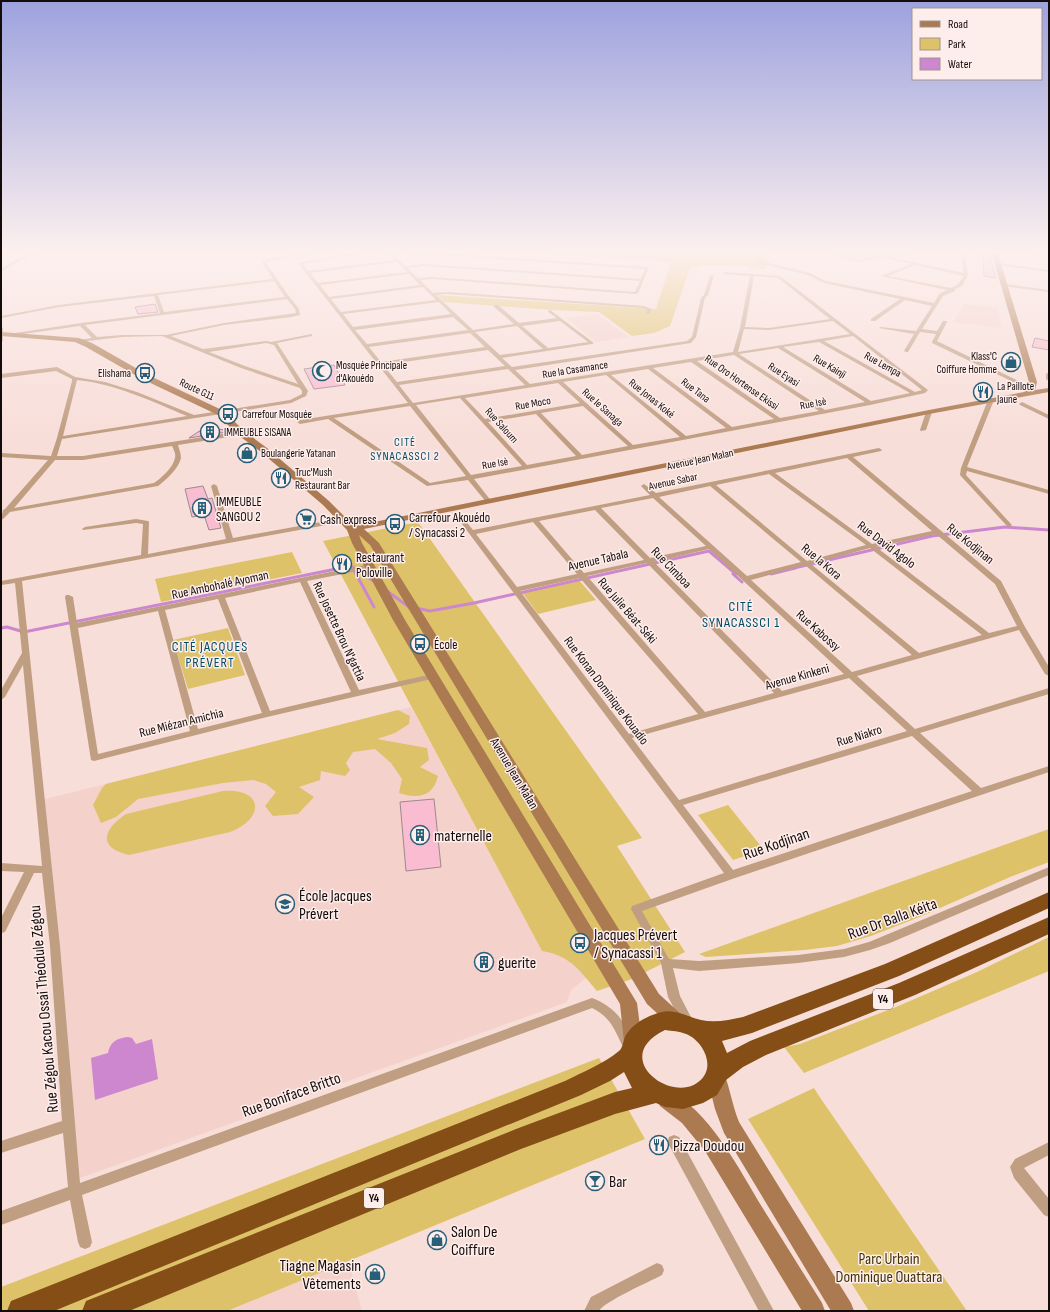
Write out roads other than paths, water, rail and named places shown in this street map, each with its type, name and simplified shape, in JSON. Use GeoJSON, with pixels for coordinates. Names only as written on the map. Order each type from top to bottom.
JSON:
{"type":"FeatureCollection","features":[{"type":"Feature","properties":{"kind":"highway","name":"Y4"},"geometry":{"type":"LineString","coordinates":[[688,1025],[722,1031],[744,1026],[892,970],[1049,900]]}},
{"type":"Feature","properties":{"kind":"highway","name":"Y4"},"geometry":{"type":"LineString","coordinates":[[717,1075],[735,1060],[758,1048],[907,989],[1049,925]]}},
{"type":"Feature","properties":{"kind":"highway"},"geometry":{"type":"LineString","coordinates":[[663,1021],[688,1025],[706,1036],[712,1044],[717,1054],[717,1075],[711,1085],[701,1094],[689,1098],[675,1099],[658,1094],[644,1086],[637,1076],[632,1066],[631,1050],[640,1032],[650,1025],[663,1021]]}},
{"type":"Feature","properties":{"kind":"highway","name":"Y4"},"geometry":{"type":"LineString","coordinates":[[21,1311],[573,1088],[602,1074],[631,1050]]}},
{"type":"Feature","properties":{"kind":"highway","name":"Y4"},"geometry":{"type":"LineString","coordinates":[[96,1311],[516,1140],[615,1103],[658,1094]]}},
{"type":"Feature","properties":{"kind":"main road"},"geometry":{"type":"LineString","coordinates":[[1013,312],[1033,382],[1029,391]]}},
{"type":"Feature","properties":{"kind":"main road","name":"Route G11"},"geometry":{"type":"LineString","coordinates":[[3,334],[62,338],[79,341],[89,345],[145,377],[221,413],[241,434],[321,499],[348,525]]}},
{"type":"Feature","properties":{"kind":"main road","name":"Avenue Jean Malan"},"geometry":{"type":"LineString","coordinates":[[348,525],[489,502],[1029,391],[1048,391]]}},
{"type":"Feature","properties":{"kind":"main road","name":"Avenue Jean Malan"},"geometry":{"type":"LineString","coordinates":[[348,525],[356,543],[433,676],[628,1003],[631,1050]]}},
{"type":"Feature","properties":{"kind":"main road","name":"Avenue Jean Malan"},"geometry":{"type":"LineString","coordinates":[[348,525],[362,532],[374,543],[653,999],[688,1025]]}},
{"type":"Feature","properties":{"kind":"main road"},"geometry":{"type":"LineString","coordinates":[[717,1075],[724,1109],[731,1127],[843,1311]]}},
{"type":"Feature","properties":{"kind":"main road"},"geometry":{"type":"LineString","coordinates":[[658,1094],[679,1108],[703,1131],[814,1311]]}},
{"type":"Feature","properties":{"kind":"street"},"geometry":{"type":"LineString","coordinates":[[1,317],[26,312]]}},
{"type":"Feature","properties":{"kind":"street"},"geometry":{"type":"LineString","coordinates":[[3,334],[176,312]]}},
{"type":"Feature","properties":{"kind":"street"},"geometry":{"type":"LineString","coordinates":[[166,336],[224,324],[292,316],[298,314],[298,312]]}},
{"type":"Feature","properties":{"kind":"street"},"geometry":{"type":"LineString","coordinates":[[346,312],[340,313],[489,502]]}},
{"type":"Feature","properties":{"kind":"street"},"geometry":{"type":"LineString","coordinates":[[452,312],[529,386]]}},
{"type":"Feature","properties":{"kind":"street"},"geometry":{"type":"LineString","coordinates":[[503,312],[547,350]]}},
{"type":"Feature","properties":{"kind":"street"},"geometry":{"type":"LineString","coordinates":[[498,357],[592,343],[553,312]]}},
{"type":"Feature","properties":{"kind":"street"},"geometry":{"type":"LineString","coordinates":[[396,384],[689,342],[694,337],[700,312]]}},
{"type":"Feature","properties":{"kind":"street"},"geometry":{"type":"LineString","coordinates":[[735,354],[745,312]]}},
{"type":"Feature","properties":{"kind":"street"},"geometry":{"type":"LineString","coordinates":[[823,312],[924,390],[915,394]]}},
{"type":"Feature","properties":{"kind":"street"},"geometry":{"type":"LineString","coordinates":[[873,320],[884,312]]}},
{"type":"Feature","properties":{"kind":"street"},"geometry":{"type":"LineString","coordinates":[[906,351],[930,312]]}},
{"type":"Feature","properties":{"kind":"street"},"geometry":{"type":"LineString","coordinates":[[352,329],[455,315]]}},
{"type":"Feature","properties":{"kind":"street"},"geometry":{"type":"LineString","coordinates":[[366,346],[562,319]]}},
{"type":"Feature","properties":{"kind":"street"},"geometry":{"type":"LineString","coordinates":[[742,328],[775,329],[833,320]]}},
{"type":"Feature","properties":{"kind":"street"},"geometry":{"type":"LineString","coordinates":[[945,322],[934,342],[1029,391]]}},
{"type":"Feature","properties":{"kind":"street"},"geometry":{"type":"LineString","coordinates":[[82,324],[96,339]]}},
{"type":"Feature","properties":{"kind":"street"},"geometry":{"type":"LineString","coordinates":[[881,328],[938,333]]}},
{"type":"Feature","properties":{"kind":"street"},"geometry":{"type":"LineString","coordinates":[[79,341],[150,334],[166,336],[243,367],[300,386]]}},
{"type":"Feature","properties":{"kind":"street"},"geometry":{"type":"LineString","coordinates":[[203,351],[273,342],[310,335]]}},
{"type":"Feature","properties":{"kind":"street","name":"Rue la Casamance"},"geometry":{"type":"LineString","coordinates":[[300,422],[853,335]]}},
{"type":"Feature","properties":{"kind":"street","name":"Rue Lempa"},"geometry":{"type":"LineString","coordinates":[[820,341],[915,394]]}},
{"type":"Feature","properties":{"kind":"street"},"geometry":{"type":"LineString","coordinates":[[60,438],[291,401],[304,395],[305,391],[300,386],[276,344],[273,342]]}},
{"type":"Feature","properties":{"kind":"street","name":"Rue Kainji"},"geometry":{"type":"LineString","coordinates":[[779,347],[870,403]]}},
{"type":"Feature","properties":{"kind":"street"},"geometry":{"type":"LineString","coordinates":[[380,364],[489,348]]}},
{"type":"Feature","properties":{"kind":"street","name":"Rue Eyasi"},"geometry":{"type":"LineString","coordinates":[[735,354],[823,411]]}},
{"type":"Feature","properties":{"kind":"street","name":"Rue Oro Hortense Ekissi"},"geometry":{"type":"LineString","coordinates":[[693,361],[779,420]]}},
{"type":"Feature","properties":{"kind":"street","name":"Rue Tana"},"geometry":{"type":"LineString","coordinates":[[650,367],[731,429]]}},
{"type":"Feature","properties":{"kind":"street"},"geometry":{"type":"LineString","coordinates":[[1,376],[58,370],[74,378],[85,378],[135,393],[195,417]]}},
{"type":"Feature","properties":{"kind":"street","name":"Rue Jonas Koké"},"geometry":{"type":"LineString","coordinates":[[607,374],[684,437]]}},
{"type":"Feature","properties":{"kind":"street"},"geometry":{"type":"LineString","coordinates":[[1049,374],[1049,379]]}},
{"type":"Feature","properties":{"kind":"street"},"geometry":{"type":"LineString","coordinates":[[1,518],[3,511],[53,458],[60,438],[75,381],[74,378]]}},
{"type":"Feature","properties":{"kind":"street","name":"Rue le Sanaga"},"geometry":{"type":"LineString","coordinates":[[559,381],[632,447]]}},
{"type":"Feature","properties":{"kind":"street","name":"Rue Isè"},"geometry":{"type":"LineString","coordinates":[[328,417],[429,485],[915,394]]}},
{"type":"Feature","properties":{"kind":"street","name":"Rue Saloum"},"geometry":{"type":"LineString","coordinates":[[461,396],[526,467]]}},
{"type":"Feature","properties":{"kind":"street"},"geometry":{"type":"LineString","coordinates":[[991,400],[964,468],[963,475],[1008,525]]}},
{"type":"Feature","properties":{"kind":"street","name":"Rue Moco"},"geometry":{"type":"LineString","coordinates":[[485,421],[585,404]]}},
{"type":"Feature","properties":{"kind":"street"},"geometry":{"type":"LineString","coordinates":[[1022,404],[1049,417]]}},
{"type":"Feature","properties":{"kind":"street"},"geometry":{"type":"LineString","coordinates":[[537,412],[581,457]]}},
{"type":"Feature","properties":{"kind":"street"},"geometry":{"type":"LineString","coordinates":[[923,430],[929,412]]}},
{"type":"Feature","properties":{"kind":"street"},"geometry":{"type":"LineString","coordinates":[[3,454],[53,458],[82,458],[241,434]]}},
{"type":"Feature","properties":{"kind":"street"},"geometry":{"type":"LineString","coordinates":[[3,511],[156,485],[162,482],[177,461],[178,456],[175,444]]}},
{"type":"Feature","properties":{"kind":"street","name":"Avenue Sabar"},"geometry":{"type":"LineString","coordinates":[[471,533],[880,450]]}},
{"type":"Feature","properties":{"kind":"street","name":"Rue Kodjinan"},"geometry":{"type":"LineString","coordinates":[[848,456],[998,583],[1021,627],[1049,674]]}},
{"type":"Feature","properties":{"kind":"street"},"geometry":{"type":"LineString","coordinates":[[964,468],[1049,492]]}},
{"type":"Feature","properties":{"kind":"street","name":"Rue David Agolo"},"geometry":{"type":"LineString","coordinates":[[770,472],[871,546],[988,636]]}},
{"type":"Feature","properties":{"kind":"street","name":"Rue la Kora"},"geometry":{"type":"LineString","coordinates":[[711,484],[918,656]]}},
{"type":"Feature","properties":{"kind":"street"},"geometry":{"type":"LineString","coordinates":[[214,486],[230,541]]}},
{"type":"Feature","properties":{"kind":"street","name":"Rue Kabossy"},"geometry":{"type":"LineString","coordinates":[[644,486],[979,792]]}},
{"type":"Feature","properties":{"kind":"street","name":"Rue Cimboa"},"geometry":{"type":"LineString","coordinates":[[596,507],[780,694]]}},
{"type":"Feature","properties":{"kind":"street","name":"Rue Konan Dominique Kouadio"},"geometry":{"type":"LineString","coordinates":[[462,520],[731,875]]}},
{"type":"Feature","properties":{"kind":"street","name":"Rue Julie Béat-Séki"},"geometry":{"type":"LineString","coordinates":[[534,520],[704,716]]}},
{"type":"Feature","properties":{"kind":"street"},"geometry":{"type":"LineString","coordinates":[[85,530],[136,521],[146,522],[144,557]]}},
{"type":"Feature","properties":{"kind":"street"},"geometry":{"type":"LineString","coordinates":[[1,583],[230,541],[348,525]]}},
{"type":"Feature","properties":{"kind":"street"},"geometry":{"type":"LineString","coordinates":[[745,579],[871,546],[936,532]]}},
{"type":"Feature","properties":{"kind":"street","name":"Avenue Tabala"},"geometry":{"type":"LineString","coordinates":[[515,590],[710,547]]}},
{"type":"Feature","properties":{"kind":"street","name":"Rue Ambohalé Ayoman"},"geometry":{"type":"LineString","coordinates":[[75,626],[370,566]]}},
{"type":"Feature","properties":{"kind":"street","name":"Rue Zégou Kacou Ossai Théodule Zégou"},"geometry":{"type":"LineString","coordinates":[[18,580],[55,946],[74,1190],[85,1242]]}},
{"type":"Feature","properties":{"kind":"street","name":"Rue Josette Brou N'gattia"},"geometry":{"type":"LineString","coordinates":[[303,580],[356,693]]}},
{"type":"Feature","properties":{"kind":"street"},"geometry":{"type":"LineString","coordinates":[[221,596],[267,714]]}},
{"type":"Feature","properties":{"kind":"street","name":"Rue Miézan Amichia"},"geometry":{"type":"LineString","coordinates":[[69,597],[75,626],[94,758],[267,714],[433,676]]}},
{"type":"Feature","properties":{"kind":"street"},"geometry":{"type":"LineString","coordinates":[[161,609],[195,732]]}},
{"type":"Feature","properties":{"kind":"street","name":"Avenue Kinkeni"},"geometry":{"type":"LineString","coordinates":[[626,737],[1021,627]]}},
{"type":"Feature","properties":{"kind":"street"},"geometry":{"type":"LineString","coordinates":[[1,697],[26,653]]}},
{"type":"Feature","properties":{"kind":"street","name":"Rue Niakro"},"geometry":{"type":"LineString","coordinates":[[677,804],[1049,691]]}},
{"type":"Feature","properties":{"kind":"street","name":"Rue Kodjinan"},"geometry":{"type":"LineString","coordinates":[[688,1025],[674,997],[666,963],[636,909],[731,875],[1049,768]]}},
{"type":"Feature","properties":{"kind":"street"},"geometry":{"type":"LineString","coordinates":[[1,867],[47,870]]}},
{"type":"Feature","properties":{"kind":"street"},"geometry":{"type":"LineString","coordinates":[[1,929],[31,869]]}},
{"type":"Feature","properties":{"kind":"street","name":"Rue Dr Balla Kéita"},"geometry":{"type":"LineString","coordinates":[[666,963],[699,966],[798,959],[844,953],[870,946],[1049,870]]}},
{"type":"Feature","properties":{"kind":"street","name":"Rue Boniface Britto"},"geometry":{"type":"LineString","coordinates":[[1,1218],[74,1190],[592,1002],[610,1013],[619,1022],[631,1050]]}},
{"type":"Feature","properties":{"kind":"street"},"geometry":{"type":"LineString","coordinates":[[1,1147],[69,1125]]}},
{"type":"Feature","properties":{"kind":"street"},"geometry":{"type":"LineString","coordinates":[[674,1141],[767,1311]]}},
{"type":"Feature","properties":{"kind":"street"},"geometry":{"type":"LineString","coordinates":[[1049,1148],[1020,1163],[1018,1167],[1019,1173],[1049,1210]]}},
{"type":"Feature","properties":{"kind":"street"},"geometry":{"type":"LineString","coordinates":[[591,1311],[596,1302],[600,1299],[657,1270]]}},
{"type":"Feature","properties":{"kind":"water"},"geometry":{"type":"Polygon","coordinates":[[[121,1038],[132,1038],[136,1044],[152,1039],[158,1079],[95,1100],[91,1058],[108,1053],[112,1043],[121,1038]]]}},
{"type":"Feature","properties":{"kind":"waterway"},"geometry":{"type":"LineString","coordinates":[[794,568],[932,536],[1005,527],[1049,530]]}},
{"type":"Feature","properties":{"kind":"waterway"},"geometry":{"type":"LineString","coordinates":[[416,608],[430,611],[474,603],[709,551],[736,574]]}},
{"type":"Feature","properties":{"kind":"waterway"},"geometry":{"type":"LineString","coordinates":[[1,628],[7,627],[24,632],[351,566],[375,582]]}},
{"type":"Feature","properties":{"kind":"waterway"},"geometry":{"type":"LineString","coordinates":[[771,574],[795,568]]}},
{"type":"Feature","properties":{"kind":"waterway"},"geometry":{"type":"LineString","coordinates":[[355,572],[374,607]]}},
{"type":"Feature","properties":{"kind":"waterway"},"geometry":{"type":"LineString","coordinates":[[733,574],[742,582]]}},
{"type":"Feature","properties":{"kind":"waterway"},"geometry":{"type":"LineString","coordinates":[[387,591],[409,607]]}},
{"type":"Feature","properties":{"kind":"place","name":"Klass'C Coiffure Homme"},"geometry":{"type":"Point","coordinates":[1011,362]}},
{"type":"Feature","properties":{"kind":"place","name":"Mosquée Principale d'Akouédo"},"geometry":{"type":"Point","coordinates":[322,371]}},
{"type":"Feature","properties":{"kind":"place","name":"Elishama"},"geometry":{"type":"Point","coordinates":[145,373]}},
{"type":"Feature","properties":{"kind":"place","name":"La Paillote Jaune"},"geometry":{"type":"Point","coordinates":[983,392]}},
{"type":"Feature","properties":{"kind":"place","name":"Carrefour Mosquée"},"geometry":{"type":"Point","coordinates":[228,414]}},
{"type":"Feature","properties":{"kind":"place","name":"IMMEUBLE SISANA"},"geometry":{"type":"Point","coordinates":[210,432]}},
{"type":"Feature","properties":{"kind":"place","name":"Boulangerie Yatanan"},"geometry":{"type":"Point","coordinates":[247,453]}},
{"type":"Feature","properties":{"kind":"place","name":"Truc'Mush Restaurant Bar"},"geometry":{"type":"Point","coordinates":[281,478]}},
{"type":"Feature","properties":{"kind":"place","name":"IMMEUBLE SANGOU 2"},"geometry":{"type":"Point","coordinates":[202,508]}},
{"type":"Feature","properties":{"kind":"place","name":"Cash express"},"geometry":{"type":"Point","coordinates":[306,519]}},
{"type":"Feature","properties":{"kind":"place","name":"Carrefour Akouédo / Synacassi 2"},"geometry":{"type":"Point","coordinates":[395,524]}},
{"type":"Feature","properties":{"kind":"place","name":"Restaurant Poloville"},"geometry":{"type":"Point","coordinates":[342,564]}},
{"type":"Feature","properties":{"kind":"place","name":"École"},"geometry":{"type":"Point","coordinates":[420,644]}},
{"type":"Feature","properties":{"kind":"place","name":"maternelle"},"geometry":{"type":"Point","coordinates":[420,835]}},
{"type":"Feature","properties":{"kind":"place","name":"École Jacques Prévert"},"geometry":{"type":"Point","coordinates":[285,904]}},
{"type":"Feature","properties":{"kind":"place","name":"Jacques Prévert / Synacassi 1"},"geometry":{"type":"Point","coordinates":[580,943]}},
{"type":"Feature","properties":{"kind":"place","name":"guerite"},"geometry":{"type":"Point","coordinates":[484,962]}},
{"type":"Feature","properties":{"kind":"place","name":"Pizza Doudou"},"geometry":{"type":"Point","coordinates":[659,1145]}},
{"type":"Feature","properties":{"kind":"place","name":"Bar"},"geometry":{"type":"Point","coordinates":[595,1181]}},
{"type":"Feature","properties":{"kind":"place","name":"Salon De Coiffure"},"geometry":{"type":"Point","coordinates":[437,1240]}},
{"type":"Feature","properties":{"kind":"place","name":"Tiagne Magasin Vêtements"},"geometry":{"type":"Point","coordinates":[375,1274]}},
{"type":"Feature","properties":{"kind":"district","name":"CITÉ SYNACASSCI 2"},"geometry":{"type":"Point","coordinates":[405,449]}},
{"type":"Feature","properties":{"kind":"district","name":"CITÉ SYNACASSCI 1"},"geometry":{"type":"Point","coordinates":[741,614]}},
{"type":"Feature","properties":{"kind":"district","name":"CITÉ JACQUES PRÉVERT"},"geometry":{"type":"Point","coordinates":[210,654]}},
{"type":"Feature","properties":{"kind":"park label","name":"Parc Urbain Dominique Ouattara"},"geometry":{"type":"Point","coordinates":[889,1267]}}]}
